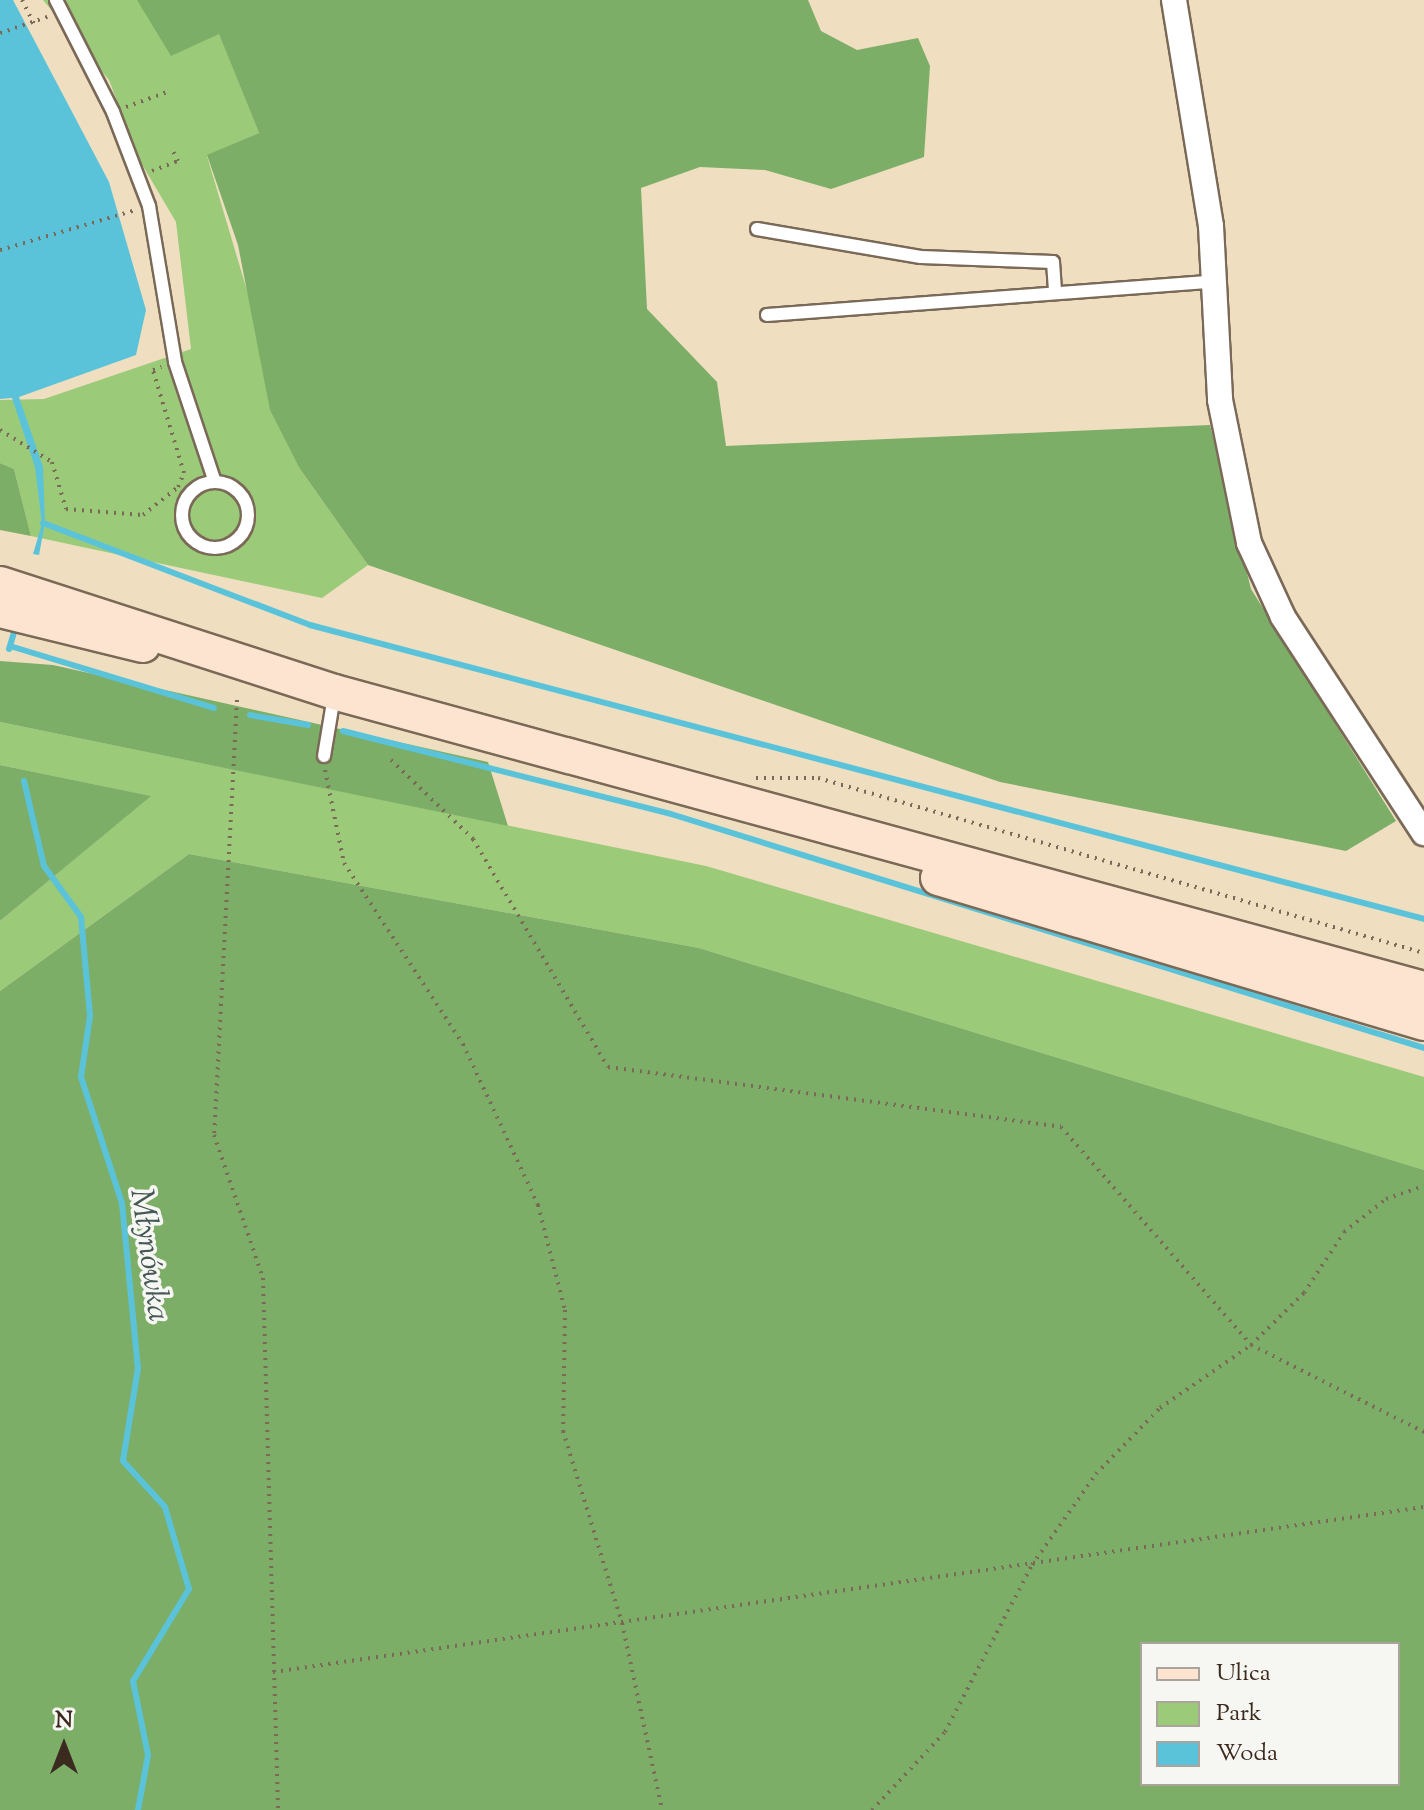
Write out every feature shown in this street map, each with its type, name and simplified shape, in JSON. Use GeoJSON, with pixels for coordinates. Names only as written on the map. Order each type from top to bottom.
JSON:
{"type":"FeatureCollection","features":[{"type":"Feature","properties":{"kind":"main road"},"geometry":{"type":"LineString","coordinates":[[0,584],[100,611],[227,660]]}},
{"type":"Feature","properties":{"kind":"main road"},"geometry":{"type":"LineString","coordinates":[[0,610],[227,660],[334,692],[744,795],[1424,989]]}},
{"type":"Feature","properties":{"kind":"main road"},"geometry":{"type":"LineString","coordinates":[[744,795],[1065,920],[1424,1023]]}},
{"type":"Feature","properties":{"kind":"street"},"geometry":{"type":"LineString","coordinates":[[1174,0],[1197,107],[1214,281],[1220,400],[1263,582],[1424,833]]}},
{"type":"Feature","properties":{"kind":"lane"},"geometry":{"type":"LineString","coordinates":[[56,0],[113,112],[139,177],[161,247],[175,362],[215,482],[242,495],[248,514],[236,541],[215,549],[194,540],[183,521],[194,490],[215,482]]}},
{"type":"Feature","properties":{"kind":"lane"},"geometry":{"type":"LineString","coordinates":[[757,229],[921,257],[1053,262],[1055,290]]}},
{"type":"Feature","properties":{"kind":"lane"},"geometry":{"type":"LineString","coordinates":[[767,315],[1055,290],[1214,281]]}},
{"type":"Feature","properties":{"kind":"lane"},"geometry":{"type":"LineString","coordinates":[[324,756],[334,692]]}},
{"type":"Feature","properties":{"kind":"path"},"geometry":{"type":"LineString","coordinates":[[0,33],[34,24],[22,0]]}},
{"type":"Feature","properties":{"kind":"path"},"geometry":{"type":"LineString","coordinates":[[113,112],[167,92]]}},
{"type":"Feature","properties":{"kind":"path"},"geometry":{"type":"LineString","coordinates":[[139,177],[178,161],[173,151]]}},
{"type":"Feature","properties":{"kind":"path"},"geometry":{"type":"LineString","coordinates":[[0,250],[125,214]]}},
{"type":"Feature","properties":{"kind":"path"},"geometry":{"type":"LineString","coordinates":[[0,430],[40,449],[52,462],[66,509],[143,515],[178,487],[184,473],[153,370],[175,362]]}},
{"type":"Feature","properties":{"kind":"path"},"geometry":{"type":"LineString","coordinates":[[237,700],[214,1135],[263,1278],[278,1810]]}},
{"type":"Feature","properties":{"kind":"path"},"geometry":{"type":"LineString","coordinates":[[324,756],[328,807],[344,863],[463,1044],[538,1205],[565,1310],[563,1431],[622,1623],[662,1810]]}},
{"type":"Feature","properties":{"kind":"path"},"geometry":{"type":"LineString","coordinates":[[391,760],[473,839],[608,1067],[1061,1127],[1251,1345],[1424,1432]]}},
{"type":"Feature","properties":{"kind":"path"},"geometry":{"type":"LineString","coordinates":[[744,795],[818,778],[1424,953]]}},
{"type":"Feature","properties":{"kind":"path"},"geometry":{"type":"LineString","coordinates":[[872,1810],[945,1732],[1032,1565],[1096,1474],[1150,1419],[1251,1345],[1304,1293],[1344,1232],[1386,1199],[1424,1186]]}},
{"type":"Feature","properties":{"kind":"path"},"geometry":{"type":"LineString","coordinates":[[273,1672],[1424,1507]]}},
{"type":"Feature","properties":{"kind":"green space"},"geometry":{"type":"Polygon","coordinates":[[[43,0],[137,0],[219,33],[259,133],[207,156],[300,469],[368,565],[322,598],[31,536],[14,469],[0,463],[0,400],[44,399],[191,349],[176,222],[140,161],[109,80],[43,0]]]}},
{"type":"Feature","properties":{"kind":"green space"},"geometry":{"type":"Polygon","coordinates":[[[137,0],[808,0],[821,31],[857,50],[918,38],[930,66],[924,157],[831,189],[765,170],[700,167],[641,188],[647,309],[717,382],[726,446],[1210,425],[1251,589],[1396,821],[1346,851],[1000,782],[368,565],[300,469],[270,410],[238,245],[207,155],[259,133],[219,34],[171,56],[137,0]]]}},
{"type":"Feature","properties":{"kind":"green space"},"geometry":{"type":"Polygon","coordinates":[[[0,463],[14,469],[31,536],[0,530],[0,463]]]}},
{"type":"Feature","properties":{"kind":"green space"},"geometry":{"type":"Polygon","coordinates":[[[0,661],[53,665],[488,762],[508,826],[0,722],[0,661]]]}},
{"type":"Feature","properties":{"kind":"green space"},"geometry":{"type":"Polygon","coordinates":[[[0,722],[706,866],[1424,1077],[1424,1170],[699,948],[189,854],[0,991],[0,921],[150,796],[0,765],[0,722]]]}},
{"type":"Feature","properties":{"kind":"green space"},"geometry":{"type":"Polygon","coordinates":[[[0,765],[151,796],[0,921],[0,765]]]}},
{"type":"Feature","properties":{"kind":"green space"},"geometry":{"type":"Polygon","coordinates":[[[189,854],[699,948],[1424,1170],[1424,1810],[0,1810],[0,991],[189,854]]]}},
{"type":"Feature","properties":{"kind":"water"},"geometry":{"type":"Polygon","coordinates":[[[0,0],[13,0],[109,182],[146,310],[136,355],[19,397],[43,467],[45,523],[39,555],[33,554],[42,524],[35,467],[12,398],[0,399],[0,0]]]}},
{"type":"Feature","properties":{"kind":"waterway"},"geometry":{"type":"LineString","coordinates":[[43,523],[310,625],[1424,919]]}},
{"type":"Feature","properties":{"kind":"waterway","name":"Młynówka"},"geometry":{"type":"LineString","coordinates":[[9,649],[14,633]]}},
{"type":"Feature","properties":{"kind":"waterway"},"geometry":{"type":"LineString","coordinates":[[10,646],[214,708]]}},
{"type":"Feature","properties":{"kind":"waterway"},"geometry":{"type":"LineString","coordinates":[[250,715],[308,725]]}},
{"type":"Feature","properties":{"kind":"waterway"},"geometry":{"type":"LineString","coordinates":[[343,731],[671,814],[1424,1048]]}},
{"type":"Feature","properties":{"kind":"waterway","name":"Młynówka"},"geometry":{"type":"LineString","coordinates":[[24,781],[44,866],[81,917],[90,1016],[81,1077],[122,1203],[138,1368],[123,1461],[165,1507],[189,1589],[133,1681],[148,1755],[138,1810]]}}]}
